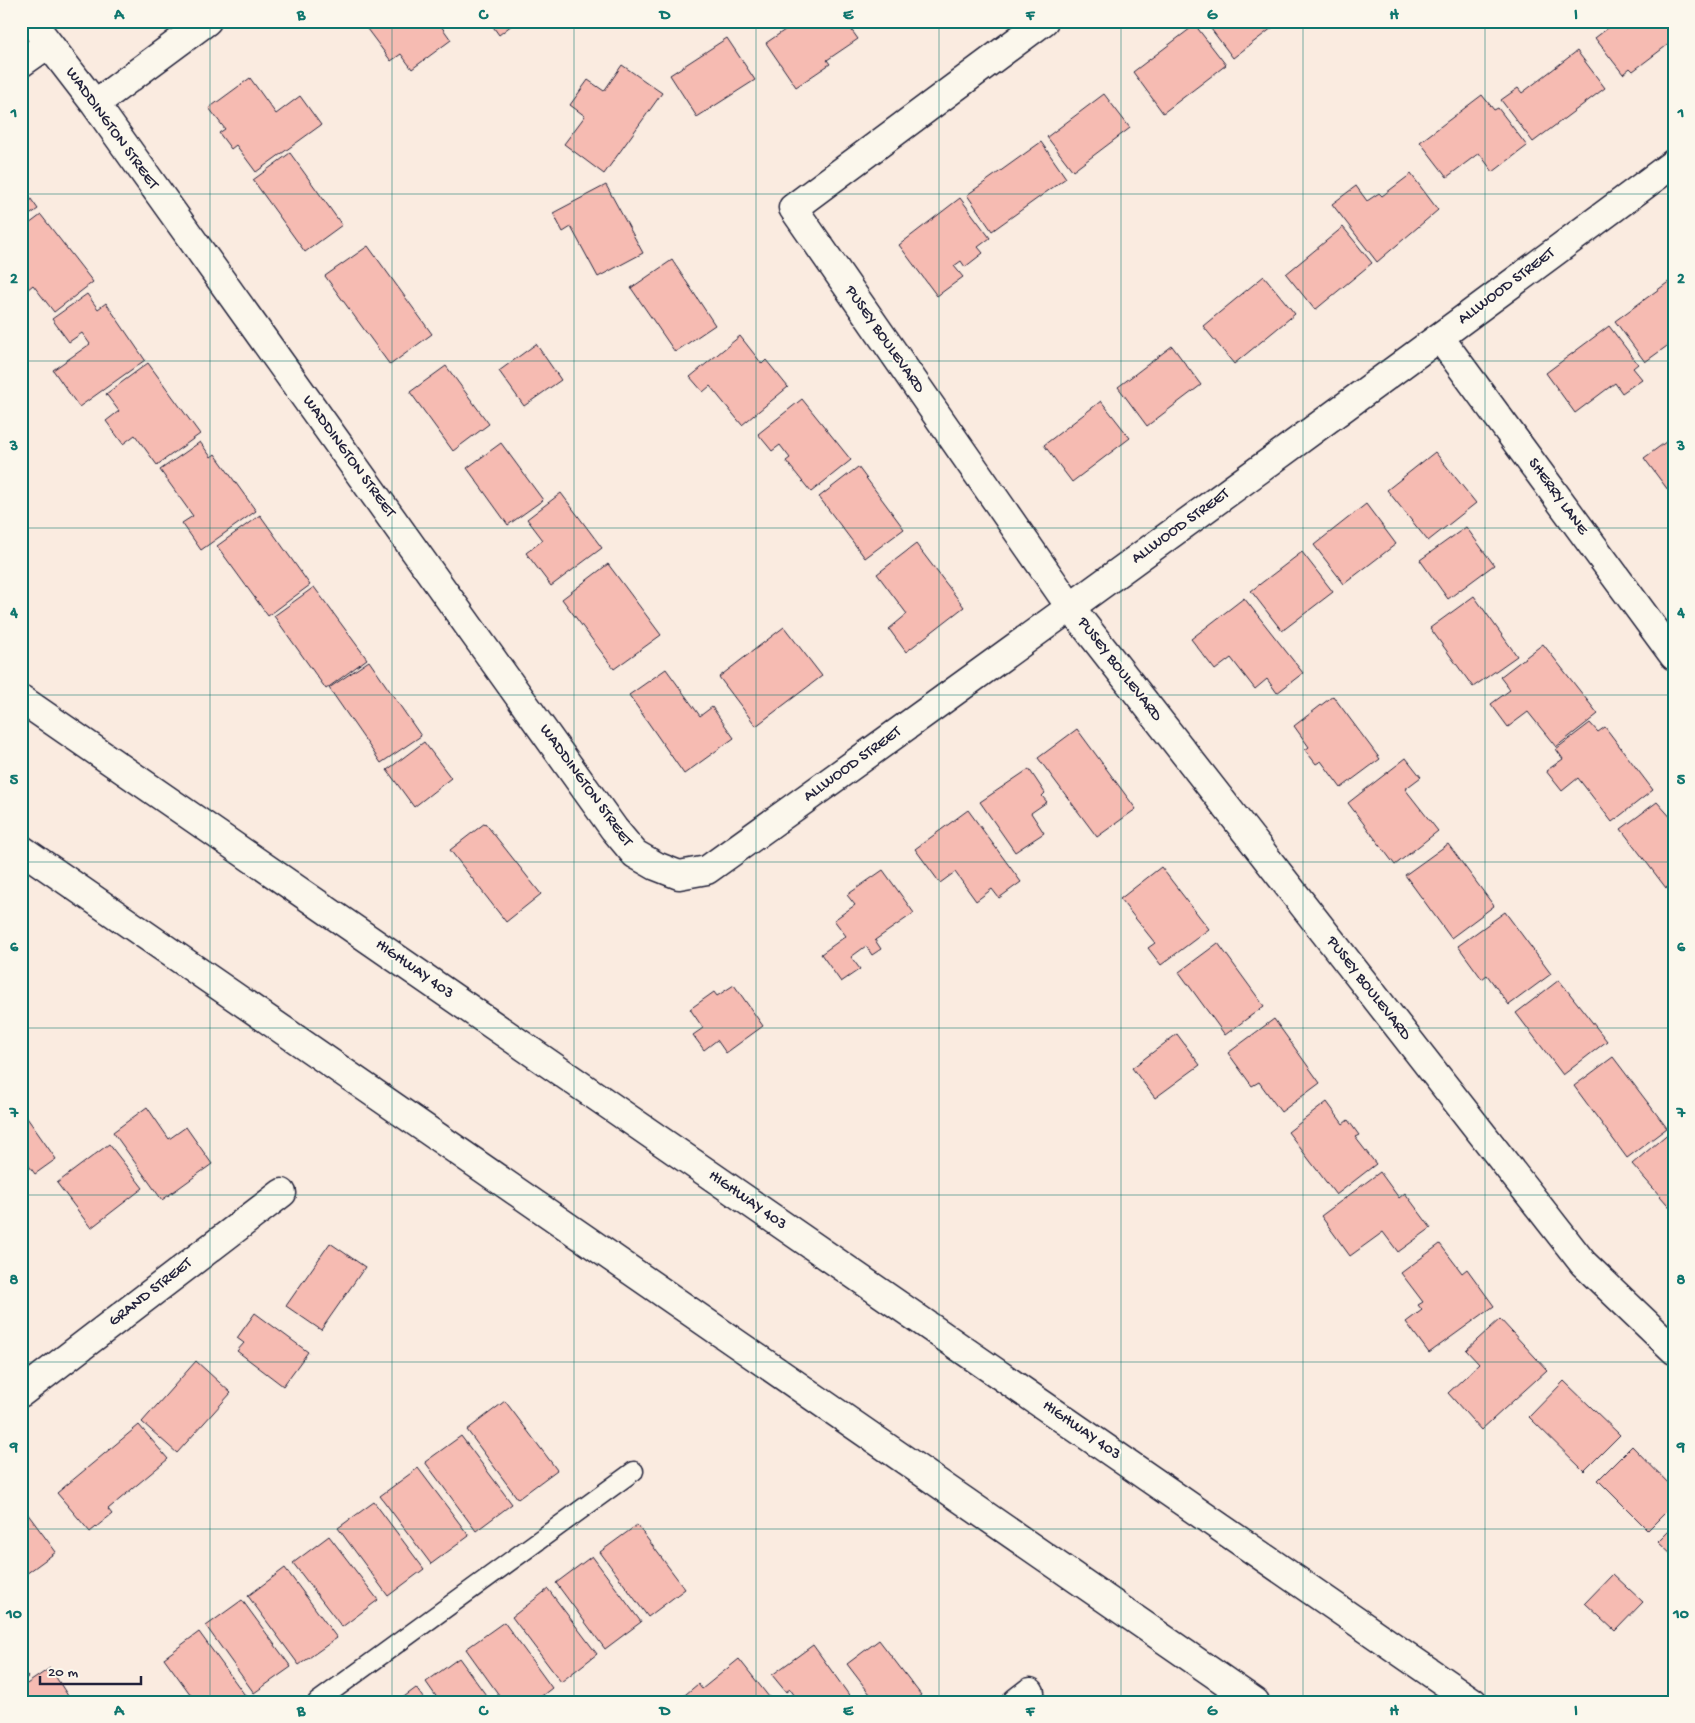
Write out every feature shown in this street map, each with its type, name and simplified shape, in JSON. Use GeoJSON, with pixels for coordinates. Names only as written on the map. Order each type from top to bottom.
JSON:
{"type":"FeatureCollection","features":[{"type":"Feature","properties":{"kind":"main road","name":"WADDINGTON STREET"},"geometry":{"type":"LineString","coordinates":[[31,21],[95,104],[614,829],[635,854],[656,866],[680,875]]}},
{"type":"Feature","properties":{"kind":"main road"},"geometry":{"type":"LineString","coordinates":[[95,104],[207,21]]}},
{"type":"Feature","properties":{"kind":"main road","name":"PUSEY BOULEVARD"},"geometry":{"type":"LineString","coordinates":[[1044,21],[793,208],[1071,608],[1582,1263],[1674,1350]]}},
{"type":"Feature","properties":{"kind":"main road"},"geometry":{"type":"LineString","coordinates":[[21,63],[48,44]]}},
{"type":"Feature","properties":{"kind":"main road","name":"ALLWOOD STREET"},"geometry":{"type":"LineString","coordinates":[[680,875],[707,870],[1071,608],[1440,338],[1674,163]]}},
{"type":"Feature","properties":{"kind":"main road","name":"SHERRY LANE"},"geometry":{"type":"LineString","coordinates":[[1440,338],[1674,656]]}},
{"type":"Feature","properties":{"kind":"main road","name":"HIGHWAY 403"},"geometry":{"type":"LineString","coordinates":[[21,699],[1473,1702]]}},
{"type":"Feature","properties":{"kind":"main road"},"geometry":{"type":"LineString","coordinates":[[21,849],[1254,1702]]}},
{"type":"Feature","properties":{"kind":"main road","name":"GRAND STREET"},"geometry":{"type":"LineString","coordinates":[[21,1393],[282,1193]]}},
{"type":"Feature","properties":{"kind":"lane"},"geometry":{"type":"LineString","coordinates":[[317,1702],[634,1471]]}},
{"type":"Feature","properties":{"kind":"building"},"geometry":{"type":"Polygon","coordinates":[[[369,21],[448,21],[441,26],[451,40],[412,69],[401,54],[391,61],[364,25],[369,21]]]}},
{"type":"Feature","properties":{"kind":"building"},"geometry":{"type":"Polygon","coordinates":[[[489,21],[517,21],[499,35],[489,21]]]}},
{"type":"Feature","properties":{"kind":"building"},"geometry":{"type":"Polygon","coordinates":[[[798,21],[845,21],[858,39],[827,60],[830,64],[796,87],[766,43],[798,21]]]}},
{"type":"Feature","properties":{"kind":"building"},"geometry":{"type":"Polygon","coordinates":[[[867,21],[883,21],[873,29],[867,21]]]}},
{"type":"Feature","properties":{"kind":"building"},"geometry":{"type":"Polygon","coordinates":[[[1205,21],[1281,21],[1233,58],[1205,21]]]}},
{"type":"Feature","properties":{"kind":"building"},"geometry":{"type":"Polygon","coordinates":[[[1609,21],[1674,21],[1674,40],[1633,71],[1630,68],[1623,74],[1595,38],[1612,25],[1609,21]]]}},
{"type":"Feature","properties":{"kind":"building"},"geometry":{"type":"Polygon","coordinates":[[[1195,25],[1226,65],[1163,113],[1133,72],[1195,25]]]}},
{"type":"Feature","properties":{"kind":"building"},"geometry":{"type":"Polygon","coordinates":[[[727,38],[755,80],[697,117],[670,75],[727,38]]]}},
{"type":"Feature","properties":{"kind":"building"},"geometry":{"type":"Polygon","coordinates":[[[1577,51],[1605,88],[1533,142],[1501,100],[1518,88],[1522,93],[1577,51]]]}},
{"type":"Feature","properties":{"kind":"building"},"geometry":{"type":"Polygon","coordinates":[[[622,65],[662,93],[604,174],[564,144],[585,116],[570,105],[588,80],[604,91],[622,65]]]}},
{"type":"Feature","properties":{"kind":"building"},"geometry":{"type":"Polygon","coordinates":[[[250,78],[276,114],[300,96],[321,125],[256,172],[236,145],[231,149],[219,133],[225,129],[209,108],[250,78]]]}},
{"type":"Feature","properties":{"kind":"building"},"geometry":{"type":"Polygon","coordinates":[[[1104,94],[1130,128],[1073,171],[1047,137],[1104,94]]]}},
{"type":"Feature","properties":{"kind":"building"},"geometry":{"type":"Polygon","coordinates":[[[1482,95],[1494,110],[1498,108],[1527,146],[1493,172],[1479,153],[1447,177],[1420,142],[1482,95]]]}},
{"type":"Feature","properties":{"kind":"building"},"geometry":{"type":"Polygon","coordinates":[[[1041,142],[1066,178],[992,231],[967,195],[1041,142]]]}},
{"type":"Feature","properties":{"kind":"building"},"geometry":{"type":"Polygon","coordinates":[[[290,153],[342,225],[305,252],[253,180],[290,153]]]}},
{"type":"Feature","properties":{"kind":"building"},"geometry":{"type":"Polygon","coordinates":[[[1411,174],[1438,210],[1377,262],[1332,204],[1356,186],[1367,201],[1379,193],[1382,196],[1411,174]]]}},
{"type":"Feature","properties":{"kind":"building"},"geometry":{"type":"Polygon","coordinates":[[[21,185],[38,209],[21,221],[21,185]]]}},
{"type":"Feature","properties":{"kind":"building"},"geometry":{"type":"Polygon","coordinates":[[[606,185],[643,253],[598,277],[571,227],[563,232],[553,213],[606,185]]]}},
{"type":"Feature","properties":{"kind":"building"},"geometry":{"type":"Polygon","coordinates":[[[960,198],[990,238],[978,247],[983,253],[965,267],[961,261],[954,266],[963,277],[937,296],[899,245],[960,198]]]}},
{"type":"Feature","properties":{"kind":"building"},"geometry":{"type":"Polygon","coordinates":[[[41,215],[93,282],[54,312],[33,285],[21,295],[21,230],[41,215]]]}},
{"type":"Feature","properties":{"kind":"building"},"geometry":{"type":"Polygon","coordinates":[[[1343,227],[1372,263],[1315,310],[1286,274],[1343,227]]]}},
{"type":"Feature","properties":{"kind":"building"},"geometry":{"type":"Polygon","coordinates":[[[368,246],[432,334],[390,365],[325,276],[368,246]]]}},
{"type":"Feature","properties":{"kind":"building"},"geometry":{"type":"Polygon","coordinates":[[[672,260],[715,325],[675,352],[631,288],[672,260]]]}},
{"type":"Feature","properties":{"kind":"building"},"geometry":{"type":"Polygon","coordinates":[[[1264,276],[1295,314],[1234,364],[1203,326],[1264,276]]]}},
{"type":"Feature","properties":{"kind":"building"},"geometry":{"type":"Polygon","coordinates":[[[1674,278],[1674,341],[1645,362],[1615,321],[1674,278]]]}},
{"type":"Feature","properties":{"kind":"building"},"geometry":{"type":"Polygon","coordinates":[[[87,294],[98,309],[106,303],[145,360],[79,407],[53,370],[90,344],[82,333],[69,342],[52,319],[87,294]]]}},
{"type":"Feature","properties":{"kind":"building"},"geometry":{"type":"Polygon","coordinates":[[[1609,326],[1638,364],[1633,368],[1642,379],[1622,393],[1615,383],[1575,413],[1546,373],[1609,326]]]}},
{"type":"Feature","properties":{"kind":"building"},"geometry":{"type":"Polygon","coordinates":[[[740,336],[762,364],[766,360],[788,387],[742,425],[710,386],[703,392],[690,377],[740,336]]]}},
{"type":"Feature","properties":{"kind":"building"},"geometry":{"type":"Polygon","coordinates":[[[536,344],[561,380],[524,406],[499,371],[536,344]]]}},
{"type":"Feature","properties":{"kind":"building"},"geometry":{"type":"Polygon","coordinates":[[[1172,346],[1201,385],[1147,426],[1118,387],[1172,346]]]}},
{"type":"Feature","properties":{"kind":"building"},"geometry":{"type":"Polygon","coordinates":[[[148,363],[200,434],[157,465],[135,435],[123,444],[106,421],[119,411],[106,394],[148,363]]]}},
{"type":"Feature","properties":{"kind":"building"},"geometry":{"type":"Polygon","coordinates":[[[446,366],[489,424],[453,451],[410,392],[446,366]]]}},
{"type":"Feature","properties":{"kind":"building"},"geometry":{"type":"Polygon","coordinates":[[[802,399],[851,460],[811,492],[786,461],[790,458],[780,445],[772,451],[758,434],[802,399]]]}},
{"type":"Feature","properties":{"kind":"building"},"geometry":{"type":"Polygon","coordinates":[[[1101,401],[1130,438],[1072,482],[1044,445],[1101,401]]]}},
{"type":"Feature","properties":{"kind":"building"},"geometry":{"type":"Polygon","coordinates":[[[1674,436],[1674,498],[1644,458],[1674,436]]]}},
{"type":"Feature","properties":{"kind":"building"},"geometry":{"type":"Polygon","coordinates":[[[200,442],[211,457],[215,454],[256,511],[201,550],[182,523],[193,516],[160,470],[200,442]]]}},
{"type":"Feature","properties":{"kind":"building"},"geometry":{"type":"Polygon","coordinates":[[[501,443],[543,500],[508,525],[467,468],[501,443]]]}},
{"type":"Feature","properties":{"kind":"building"},"geometry":{"type":"Polygon","coordinates":[[[1435,452],[1476,503],[1428,541],[1387,490],[1435,452]]]}},
{"type":"Feature","properties":{"kind":"building"},"geometry":{"type":"Polygon","coordinates":[[[858,467],[904,529],[865,558],[819,497],[858,467]]]}},
{"type":"Feature","properties":{"kind":"building"},"geometry":{"type":"Polygon","coordinates":[[[561,493],[602,548],[551,586],[526,553],[543,540],[527,519],[561,493]]]}},
{"type":"Feature","properties":{"kind":"building"},"geometry":{"type":"Polygon","coordinates":[[[1366,504],[1396,544],[1344,584],[1314,545],[1366,504]]]}},
{"type":"Feature","properties":{"kind":"building"},"geometry":{"type":"Polygon","coordinates":[[[260,515],[310,585],[268,616],[217,546],[260,515]]]}},
{"type":"Feature","properties":{"kind":"building"},"geometry":{"type":"Polygon","coordinates":[[[1466,527],[1494,565],[1448,599],[1420,560],[1466,527]]]}},
{"type":"Feature","properties":{"kind":"building"},"geometry":{"type":"Polygon","coordinates":[[[916,544],[964,607],[906,652],[889,629],[907,614],[877,574],[916,544]]]}},
{"type":"Feature","properties":{"kind":"building"},"geometry":{"type":"Polygon","coordinates":[[[1302,552],[1333,592],[1282,631],[1251,591],[1302,552]]]}},
{"type":"Feature","properties":{"kind":"building"},"geometry":{"type":"Polygon","coordinates":[[[608,564],[661,635],[614,669],[562,599],[608,564]]]}},
{"type":"Feature","properties":{"kind":"building"},"geometry":{"type":"Polygon","coordinates":[[[314,587],[367,659],[326,689],[274,616],[314,587]]]}},
{"type":"Feature","properties":{"kind":"building"},"geometry":{"type":"Polygon","coordinates":[[[1474,596],[1517,656],[1473,687],[1430,628],[1474,596]]]}},
{"type":"Feature","properties":{"kind":"building"},"geometry":{"type":"Polygon","coordinates":[[[1244,598],[1303,673],[1277,693],[1267,679],[1255,689],[1231,658],[1215,670],[1191,639],[1244,598]]]}},
{"type":"Feature","properties":{"kind":"building"},"geometry":{"type":"Polygon","coordinates":[[[784,627],[822,676],[756,726],[719,677],[784,627]]]}},
{"type":"Feature","properties":{"kind":"building"},"geometry":{"type":"Polygon","coordinates":[[[1543,644],[1598,714],[1556,747],[1528,712],[1508,727],[1491,704],[1510,690],[1500,677],[1543,644]]]}},
{"type":"Feature","properties":{"kind":"building"},"geometry":{"type":"Polygon","coordinates":[[[369,661],[421,736],[381,763],[329,688],[369,661]]]}},
{"type":"Feature","properties":{"kind":"building"},"geometry":{"type":"Polygon","coordinates":[[[666,669],[700,716],[712,707],[734,738],[684,774],[629,695],[666,669]]]}},
{"type":"Feature","properties":{"kind":"building"},"geometry":{"type":"Polygon","coordinates":[[[1333,696],[1380,759],[1341,788],[1321,761],[1316,764],[1305,750],[1309,747],[1294,726],[1333,696]]]}},
{"type":"Feature","properties":{"kind":"building"},"geometry":{"type":"Polygon","coordinates":[[[1590,723],[1598,732],[1605,727],[1653,790],[1612,822],[1578,778],[1562,791],[1546,771],[1563,759],[1556,749],[1590,723]]]}},
{"type":"Feature","properties":{"kind":"building"},"geometry":{"type":"Polygon","coordinates":[[[1077,729],[1136,809],[1097,837],[1038,758],[1077,729]]]}},
{"type":"Feature","properties":{"kind":"building"},"geometry":{"type":"Polygon","coordinates":[[[424,742],[451,778],[414,807],[387,770],[424,742]]]}},
{"type":"Feature","properties":{"kind":"building"},"geometry":{"type":"Polygon","coordinates":[[[1406,758],[1421,777],[1405,789],[1438,831],[1395,865],[1348,803],[1406,758]]]}},
{"type":"Feature","properties":{"kind":"building"},"geometry":{"type":"Polygon","coordinates":[[[1029,769],[1045,793],[1042,796],[1047,802],[1031,813],[1044,833],[1015,852],[980,802],[1029,769]]]}},
{"type":"Feature","properties":{"kind":"building"},"geometry":{"type":"Polygon","coordinates":[[[1657,802],[1674,821],[1674,882],[1666,888],[1621,829],[1657,802]]]}},
{"type":"Feature","properties":{"kind":"building"},"geometry":{"type":"Polygon","coordinates":[[[968,810],[1021,882],[999,898],[992,889],[976,901],[955,872],[940,883],[915,849],[968,810]]]}},
{"type":"Feature","properties":{"kind":"building"},"geometry":{"type":"Polygon","coordinates":[[[485,823],[541,894],[506,922],[450,850],[485,823]]]}},
{"type":"Feature","properties":{"kind":"building"},"geometry":{"type":"Polygon","coordinates":[[[1448,844],[1494,906],[1451,938],[1405,875],[1448,844]]]}},
{"type":"Feature","properties":{"kind":"building"},"geometry":{"type":"Polygon","coordinates":[[[1161,867],[1209,929],[1161,965],[1148,948],[1155,943],[1120,899],[1161,867]]]}},
{"type":"Feature","properties":{"kind":"building"},"geometry":{"type":"Polygon","coordinates":[[[883,870],[914,913],[875,940],[881,949],[872,955],[866,946],[851,957],[860,969],[841,982],[821,954],[846,936],[834,920],[855,905],[847,895],[883,870]]]}},
{"type":"Feature","properties":{"kind":"building"},"geometry":{"type":"Polygon","coordinates":[[[1505,912],[1551,974],[1509,1005],[1487,975],[1482,979],[1458,946],[1505,912]]]}},
{"type":"Feature","properties":{"kind":"building"},"geometry":{"type":"Polygon","coordinates":[[[1218,943],[1264,1006],[1225,1035],[1179,972],[1218,943]]]}},
{"type":"Feature","properties":{"kind":"building"},"geometry":{"type":"Polygon","coordinates":[[[1559,980],[1607,1041],[1563,1075],[1516,1013],[1559,980]]]}},
{"type":"Feature","properties":{"kind":"building"},"geometry":{"type":"Polygon","coordinates":[[[734,985],[763,1026],[726,1053],[717,1040],[704,1050],[693,1035],[703,1028],[690,1009],[714,992],[717,996],[734,985]]]}},
{"type":"Feature","properties":{"kind":"building"},"geometry":{"type":"Polygon","coordinates":[[[1274,1019],[1320,1083],[1281,1112],[1259,1082],[1252,1086],[1228,1053],[1274,1019]]]}},
{"type":"Feature","properties":{"kind":"building"},"geometry":{"type":"Polygon","coordinates":[[[1177,1034],[1200,1065],[1155,1098],[1132,1068],[1177,1034]]]}},
{"type":"Feature","properties":{"kind":"building"},"geometry":{"type":"Polygon","coordinates":[[[1613,1057],[1667,1128],[1627,1158],[1574,1086],[1613,1057]]]}},
{"type":"Feature","properties":{"kind":"building"},"geometry":{"type":"Polygon","coordinates":[[[1327,1102],[1343,1124],[1348,1120],[1359,1135],[1355,1137],[1376,1164],[1336,1195],[1288,1132],[1327,1102]]]}},
{"type":"Feature","properties":{"kind":"building"},"geometry":{"type":"Polygon","coordinates":[[[147,1107],[169,1139],[186,1127],[212,1164],[162,1200],[113,1132],[147,1107]]]}},
{"type":"Feature","properties":{"kind":"building"},"geometry":{"type":"Polygon","coordinates":[[[25,1115],[56,1159],[35,1174],[21,1155],[21,1118],[25,1115]]]}},
{"type":"Feature","properties":{"kind":"building"},"geometry":{"type":"Polygon","coordinates":[[[1671,1131],[1674,1134],[1674,1212],[1632,1164],[1671,1131]]]}},
{"type":"Feature","properties":{"kind":"building"},"geometry":{"type":"Polygon","coordinates":[[[109,1144],[143,1188],[91,1228],[57,1183],[109,1144]]]}},
{"type":"Feature","properties":{"kind":"building"},"geometry":{"type":"Polygon","coordinates":[[[1380,1172],[1399,1198],[1405,1193],[1431,1228],[1398,1252],[1383,1232],[1350,1256],[1321,1216],[1380,1172]]]}},
{"type":"Feature","properties":{"kind":"building"},"geometry":{"type":"Polygon","coordinates":[[[330,1243],[365,1267],[321,1330],[286,1306],[330,1243]]]}},
{"type":"Feature","properties":{"kind":"building"},"geometry":{"type":"Polygon","coordinates":[[[1440,1244],[1462,1273],[1467,1269],[1494,1306],[1429,1353],[1406,1322],[1422,1310],[1418,1305],[1423,1302],[1401,1273],[1440,1244]]]}},
{"type":"Feature","properties":{"kind":"building"},"geometry":{"type":"Polygon","coordinates":[[[255,1313],[308,1352],[283,1386],[237,1351],[244,1343],[237,1338],[255,1313]]]}},
{"type":"Feature","properties":{"kind":"building"},"geometry":{"type":"Polygon","coordinates":[[[1500,1319],[1547,1370],[1481,1430],[1448,1393],[1479,1364],[1466,1350],[1500,1319]]]}},
{"type":"Feature","properties":{"kind":"building"},"geometry":{"type":"Polygon","coordinates":[[[196,1361],[231,1393],[177,1453],[142,1422],[196,1361]]]}},
{"type":"Feature","properties":{"kind":"building"},"geometry":{"type":"Polygon","coordinates":[[[1564,1381],[1620,1435],[1584,1471],[1529,1417],[1564,1381]]]}},
{"type":"Feature","properties":{"kind":"building"},"geometry":{"type":"Polygon","coordinates":[[[505,1401],[557,1470],[518,1499],[467,1430],[505,1401]]]}},
{"type":"Feature","properties":{"kind":"building"},"geometry":{"type":"Polygon","coordinates":[[[139,1425],[168,1459],[108,1509],[112,1514],[90,1532],[57,1493],[139,1425]]]}},
{"type":"Feature","properties":{"kind":"building"},"geometry":{"type":"Polygon","coordinates":[[[461,1436],[512,1504],[476,1531],[425,1462],[461,1436]]]}},
{"type":"Feature","properties":{"kind":"building"},"geometry":{"type":"Polygon","coordinates":[[[1632,1446],[1674,1489],[1674,1504],[1648,1530],[1598,1480],[1632,1446]]]}},
{"type":"Feature","properties":{"kind":"building"},"geometry":{"type":"Polygon","coordinates":[[[418,1468],[469,1536],[431,1564],[380,1496],[418,1468]]]}},
{"type":"Feature","properties":{"kind":"building"},"geometry":{"type":"Polygon","coordinates":[[[374,1502],[424,1569],[388,1596],[338,1528],[374,1502]]]}},
{"type":"Feature","properties":{"kind":"building"},"geometry":{"type":"Polygon","coordinates":[[[21,1505],[56,1552],[26,1574],[21,1567],[21,1505]]]}},
{"type":"Feature","properties":{"kind":"building"},"geometry":{"type":"Polygon","coordinates":[[[637,1525],[685,1589],[648,1617],[600,1552],[637,1525]]]}},
{"type":"Feature","properties":{"kind":"building"},"geometry":{"type":"Polygon","coordinates":[[[1674,1526],[1674,1557],[1658,1542],[1674,1526]]]}},
{"type":"Feature","properties":{"kind":"building"},"geometry":{"type":"Polygon","coordinates":[[[329,1536],[378,1600],[342,1627],[293,1563],[329,1536]]]}},
{"type":"Feature","properties":{"kind":"building"},"geometry":{"type":"Polygon","coordinates":[[[592,1556],[641,1622],[605,1649],[556,1583],[592,1556]]]}},
{"type":"Feature","properties":{"kind":"building"},"geometry":{"type":"Polygon","coordinates":[[[285,1568],[337,1638],[299,1665],[248,1596],[285,1568]]]}},
{"type":"Feature","properties":{"kind":"building"},"geometry":{"type":"Polygon","coordinates":[[[1613,1574],[1643,1602],[1615,1631],[1585,1603],[1613,1574]]]}},
{"type":"Feature","properties":{"kind":"building"},"geometry":{"type":"Polygon","coordinates":[[[548,1589],[597,1654],[561,1682],[512,1617],[548,1589]]]}},
{"type":"Feature","properties":{"kind":"building"},"geometry":{"type":"Polygon","coordinates":[[[242,1600],[291,1667],[254,1693],[206,1626],[242,1600]]]}},
{"type":"Feature","properties":{"kind":"building"},"geometry":{"type":"Polygon","coordinates":[[[504,1622],[552,1688],[534,1702],[504,1702],[466,1649],[504,1622]]]}},
{"type":"Feature","properties":{"kind":"building"},"geometry":{"type":"Polygon","coordinates":[[[199,1632],[247,1698],[241,1702],[196,1702],[164,1658],[199,1632]]]}},
{"type":"Feature","properties":{"kind":"building"},"geometry":{"type":"Polygon","coordinates":[[[879,1640],[921,1695],[912,1702],[876,1702],[847,1664],[879,1640]]]}},
{"type":"Feature","properties":{"kind":"building"},"geometry":{"type":"Polygon","coordinates":[[[813,1645],[854,1702],[799,1702],[790,1689],[786,1692],[772,1675],[813,1645]]]}},
{"type":"Feature","properties":{"kind":"building"},"geometry":{"type":"Polygon","coordinates":[[[459,1658],[491,1702],[440,1702],[426,1682],[459,1658]]]}},
{"type":"Feature","properties":{"kind":"building"},"geometry":{"type":"Polygon","coordinates":[[[739,1659],[773,1702],[682,1702],[680,1699],[698,1684],[702,1689],[739,1659]]]}},
{"type":"Feature","properties":{"kind":"building"},"geometry":{"type":"Polygon","coordinates":[[[21,1668],[28,1677],[21,1682],[21,1668]]]}},
{"type":"Feature","properties":{"kind":"building"},"geometry":{"type":"Polygon","coordinates":[[[50,1668],[72,1702],[21,1702],[21,1688],[50,1668]]]}},
{"type":"Feature","properties":{"kind":"building"},"geometry":{"type":"Polygon","coordinates":[[[416,1688],[426,1702],[397,1702],[416,1688]]]}}]}
